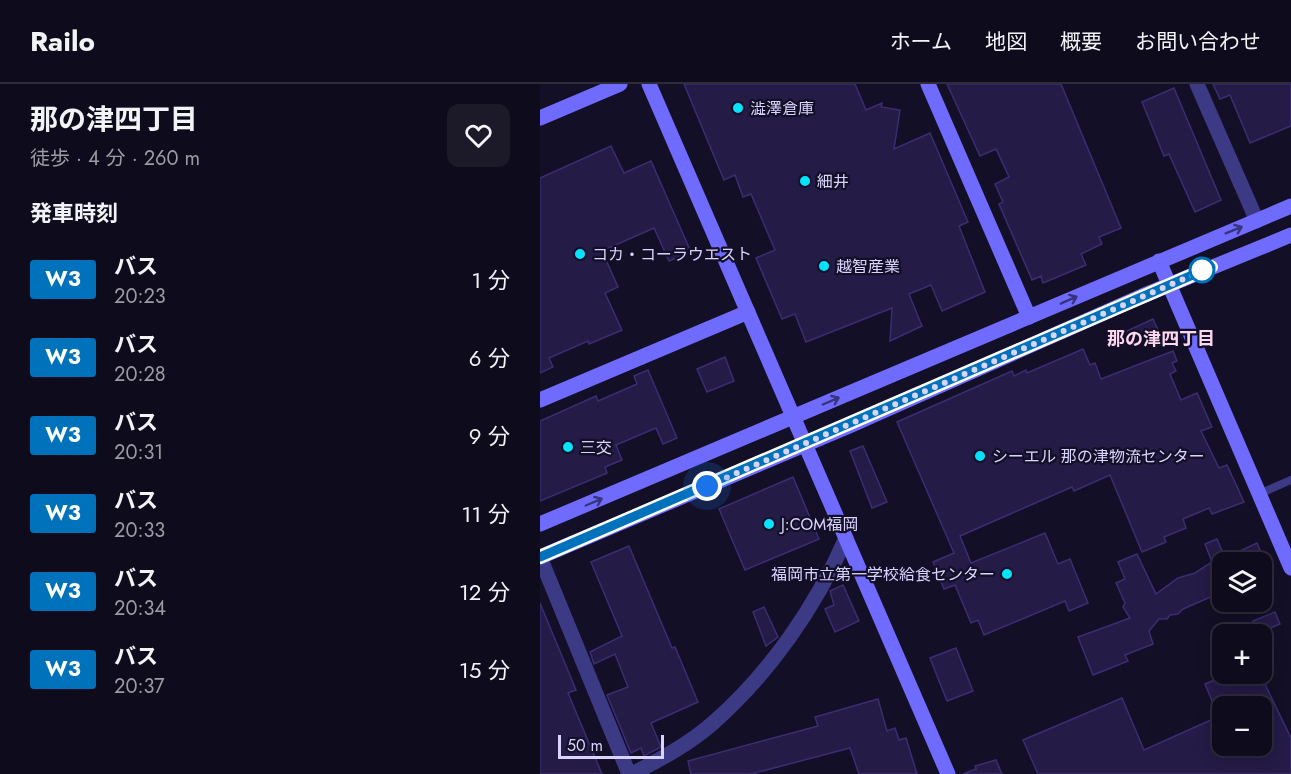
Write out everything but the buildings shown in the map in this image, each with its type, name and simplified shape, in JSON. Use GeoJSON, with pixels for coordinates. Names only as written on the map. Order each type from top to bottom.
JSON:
{"type":"FeatureCollection","features":[{"type":"Feature","properties":{"kind":"street"},"geometry":{"type":"LineString","coordinates":[[540,118],[620,84]]}},
{"type":"Feature","properties":{"kind":"street"},"geometry":{"type":"LineString","coordinates":[[649,84],[948,774]]}},
{"type":"Feature","properties":{"kind":"street"},"geometry":{"type":"LineString","coordinates":[[928,84],[1029,317]]}},
{"type":"Feature","properties":{"kind":"street"},"geometry":{"type":"LineString","coordinates":[[1197,84],[1257,221]]}},
{"type":"Feature","properties":{"kind":"street"},"geometry":{"type":"LineString","coordinates":[[540,524],[1291,206]]}},
{"type":"Feature","properties":{"kind":"street"},"geometry":{"type":"LineString","coordinates":[[846,538],[797,627],[750,687],[713,723],[670,754],[631,774],[540,557],[1168,285],[1291,235]]}},
{"type":"Feature","properties":{"kind":"street"},"geometry":{"type":"LineString","coordinates":[[1159,261],[1291,568]]}},
{"type":"Feature","properties":{"kind":"street"},"geometry":{"type":"LineString","coordinates":[[540,400],[748,312]]}},
{"type":"Feature","properties":{"kind":"lane"},"geometry":{"type":"LineString","coordinates":[[1259,494],[1291,480]]}},
{"type":"Feature","properties":{"kind":"bus line","name":"W3"},"geometry":{"type":"LineString","coordinates":[[540,557],[849,426],[1037,341],[1211,267]]}},
{"type":"Feature","properties":{"kind":"place","name":"澁澤倉庫"},"geometry":{"type":"Point","coordinates":[738,108]}},
{"type":"Feature","properties":{"kind":"place","name":"細井"},"geometry":{"type":"Point","coordinates":[805,181]}},
{"type":"Feature","properties":{"kind":"place","name":"コカ・コーラウエスト"},"geometry":{"type":"Point","coordinates":[580,254]}},
{"type":"Feature","properties":{"kind":"place","name":"越智産業"},"geometry":{"type":"Point","coordinates":[824,266]}},
{"type":"Feature","properties":{"kind":"place","name":"三交"},"geometry":{"type":"Point","coordinates":[568,447]}},
{"type":"Feature","properties":{"kind":"place","name":"シーエル 那の津物流センター"},"geometry":{"type":"Point","coordinates":[980,456]}},
{"type":"Feature","properties":{"kind":"place","name":"J:COM福岡"},"geometry":{"type":"Point","coordinates":[769,524]}},
{"type":"Feature","properties":{"kind":"place","name":"福岡市立第一学校給食センター"},"geometry":{"type":"Point","coordinates":[1007,574]}},
{"type":"Feature","properties":{"kind":"district","name":"那の津四丁目"},"geometry":{"type":"Point","coordinates":[1161,339]}},
{"type":"Feature","properties":{"kind":"route"},"geometry":{"type":"LineString","coordinates":[[707,486],[1211,267],[1202,270]]}}]}
